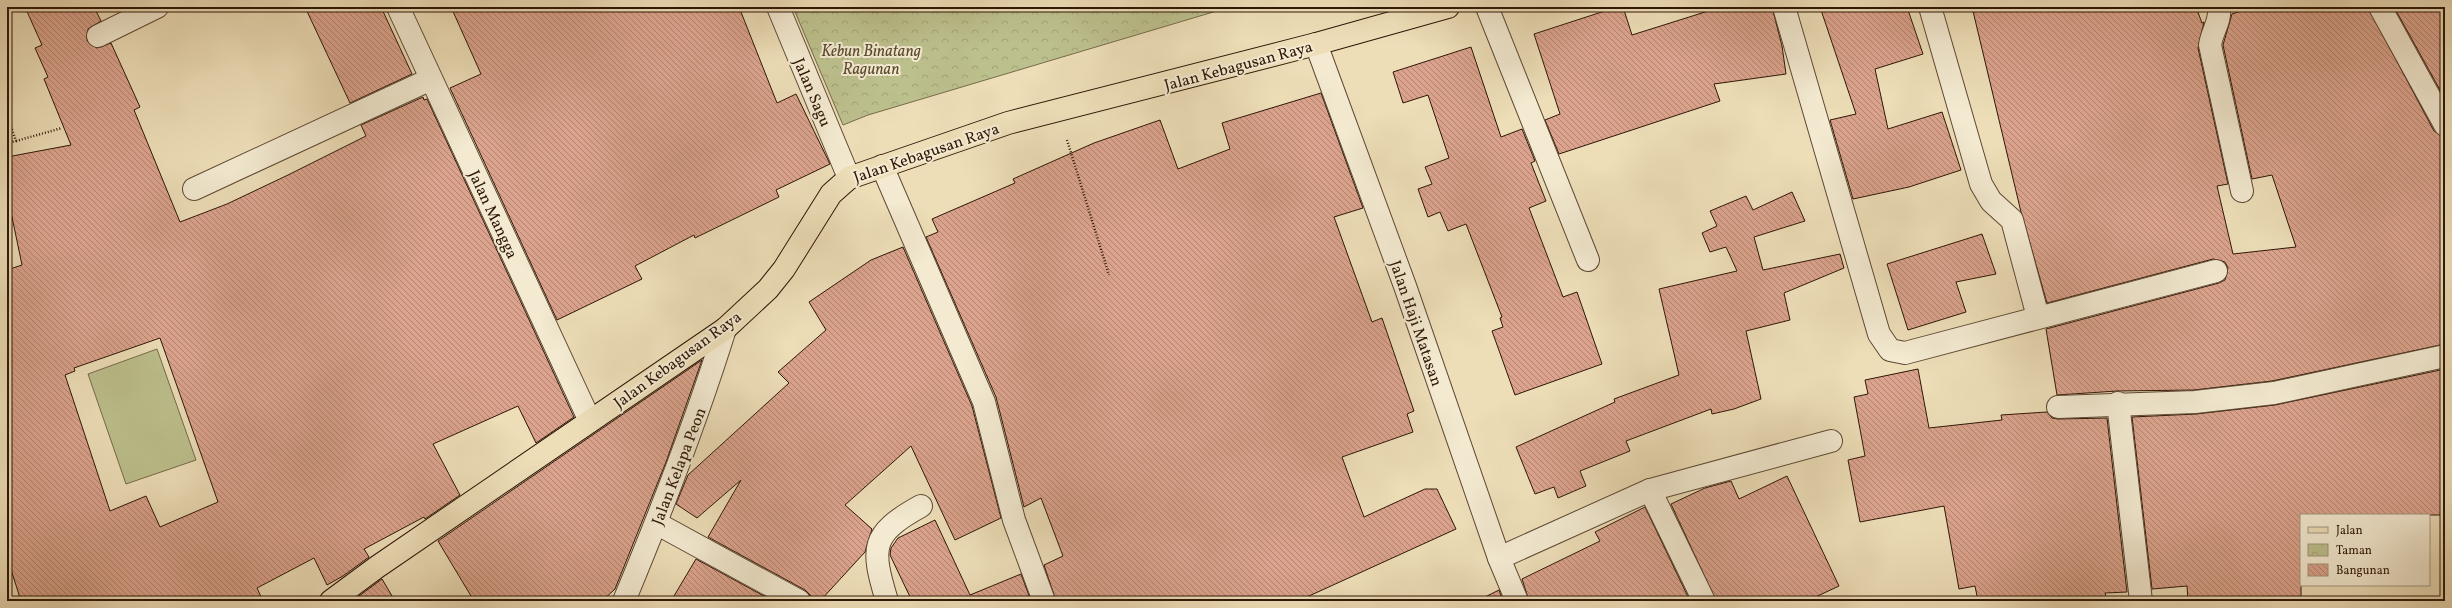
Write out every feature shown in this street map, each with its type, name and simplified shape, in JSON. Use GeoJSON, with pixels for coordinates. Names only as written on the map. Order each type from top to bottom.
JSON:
{"type":"FeatureCollection","features":[{"type":"Feature","properties":{"kind":"main road","name":"Jalan Kebagusan Raya"},"geometry":{"type":"LineString","coordinates":[[331,601],[377,567],[725,329],[768,289],[784,269],[831,194],[849,178],[1008,123],[1316,44],[1448,7]]}},
{"type":"Feature","properties":{"kind":"street"},"geometry":{"type":"LineString","coordinates":[[98,36],[157,7]]}},
{"type":"Feature","properties":{"kind":"street","name":"Jalan Mangga"},"geometry":{"type":"LineString","coordinates":[[398,7],[590,421]]}},
{"type":"Feature","properties":{"kind":"street","name":"Jalan Sagu"},"geometry":{"type":"LineString","coordinates":[[778,7],[849,178]]}},
{"type":"Feature","properties":{"kind":"street"},"geometry":{"type":"LineString","coordinates":[[1487,7],[1588,260]]}},
{"type":"Feature","properties":{"kind":"street"},"geometry":{"type":"LineString","coordinates":[[1784,7],[1884,343],[1890,350],[1905,353],[2216,270]]}},
{"type":"Feature","properties":{"kind":"street"},"geometry":{"type":"LineString","coordinates":[[1930,7],[1981,184],[1991,201],[2012,220],[2038,317]]}},
{"type":"Feature","properties":{"kind":"street"},"geometry":{"type":"LineString","coordinates":[[2220,7],[2220,18],[2212,32],[2210,45],[2242,191]]}},
{"type":"Feature","properties":{"kind":"street"},"geometry":{"type":"LineString","coordinates":[[2380,7],[2445,125]]}},
{"type":"Feature","properties":{"kind":"street","name":"Jalan Haji Matasan"},"geometry":{"type":"LineString","coordinates":[[1316,44],[1405,286],[1499,558],[1517,601]]}},
{"type":"Feature","properties":{"kind":"street"},"geometry":{"type":"LineString","coordinates":[[194,189],[431,78]]}},
{"type":"Feature","properties":{"kind":"street"},"geometry":{"type":"LineString","coordinates":[[882,166],[984,402],[1014,520],[1044,601]]}},
{"type":"Feature","properties":{"kind":"street","name":"Jalan Kelapa Peon"},"geometry":{"type":"LineString","coordinates":[[624,601],[701,406],[725,329]]}},
{"type":"Feature","properties":{"kind":"street"},"geometry":{"type":"LineString","coordinates":[[2058,407],[2118,403],[2195,402],[2274,393],[2445,356]]}},
{"type":"Feature","properties":{"kind":"street"},"geometry":{"type":"LineString","coordinates":[[2118,403],[2141,601]]}},
{"type":"Feature","properties":{"kind":"street"},"geometry":{"type":"LineString","coordinates":[[1499,558],[1650,490],[1831,441]]}},
{"type":"Feature","properties":{"kind":"street"},"geometry":{"type":"LineString","coordinates":[[1650,490],[1704,601]]}},
{"type":"Feature","properties":{"kind":"street"},"geometry":{"type":"LineString","coordinates":[[887,601],[878,571],[877,549],[882,534],[898,519],[920,506]]}},
{"type":"Feature","properties":{"kind":"street"},"geometry":{"type":"LineString","coordinates":[[656,523],[799,601]]}},
{"type":"Feature","properties":{"kind":"path"},"geometry":{"type":"LineString","coordinates":[[1058,111],[1109,275]]}},
{"type":"Feature","properties":{"kind":"path"},"geometry":{"type":"LineString","coordinates":[[7,115],[16,141]]}},
{"type":"Feature","properties":{"kind":"path"},"geometry":{"type":"LineString","coordinates":[[7,143],[62,128]]}},
{"type":"Feature","properties":{"kind":"green space","name":"Kebun Binatang Ragunan"},"geometry":{"type":"Polygon","coordinates":[[[793,7],[1230,7],[868,115],[843,125],[793,7]]]}},
{"type":"Feature","properties":{"kind":"green space"},"geometry":{"type":"Polygon","coordinates":[[[157,349],[196,460],[126,484],[88,374],[157,349]]]}},
{"type":"Feature","properties":{"kind":"building"},"geometry":{"type":"Polygon","coordinates":[[[25,7],[94,7],[101,21],[88,29],[87,41],[97,48],[111,43],[140,107],[134,110],[180,222],[227,204],[366,136],[361,125],[423,97],[424,100],[427,99],[574,417],[536,443],[518,406],[433,444],[460,495],[425,519],[424,517],[364,549],[369,557],[343,576],[327,585],[314,558],[257,588],[263,601],[21,601],[7,557],[7,270],[22,265],[7,193],[7,157],[71,145],[44,79],[48,77],[35,48],[42,45],[25,7]],[[160,338],[74,368],[75,371],[65,375],[110,511],[146,496],[160,527],[218,502],[160,338]]]}},
{"type":"Feature","properties":{"kind":"building"},"geometry":{"type":"Polygon","coordinates":[[[305,7],[381,7],[412,74],[350,103],[305,7]]]}},
{"type":"Feature","properties":{"kind":"building"},"geometry":{"type":"Polygon","coordinates":[[[451,7],[739,7],[777,103],[796,94],[830,164],[776,190],[779,197],[695,238],[694,235],[635,266],[642,279],[557,320],[450,88],[481,74],[451,7]]]}},
{"type":"Feature","properties":{"kind":"building"},"geometry":{"type":"Polygon","coordinates":[[[1617,7],[1623,7],[1632,35],[1721,7],[1772,7],[1782,46],[1786,74],[1714,84],[1720,101],[1559,154],[1545,120],[1560,114],[1534,34],[1617,7]]]}},
{"type":"Feature","properties":{"kind":"building"},"geometry":{"type":"Polygon","coordinates":[[[1820,7],[1907,7],[1923,54],[1875,69],[1888,129],[1942,112],[1961,170],[1909,187],[1853,199],[1830,120],[1856,114],[1820,7]]]}},
{"type":"Feature","properties":{"kind":"building"},"geometry":{"type":"Polygon","coordinates":[[[1972,7],[2196,7],[2202,23],[2204,22],[2198,48],[2228,184],[2217,186],[2233,254],[2296,247],[2272,175],[2252,179],[2223,45],[2232,14],[2253,7],[2368,7],[2434,131],[2445,137],[2445,344],[2272,381],[2194,390],[2117,391],[2057,395],[2046,329],[2219,283],[2225,280],[2228,268],[2225,262],[2213,259],[2047,303],[2021,212],[1972,7]]]}},
{"type":"Feature","properties":{"kind":"building"},"geometry":{"type":"Polygon","coordinates":[[[2394,7],[2445,7],[2445,99],[2394,7]]]}},
{"type":"Feature","properties":{"kind":"building"},"geometry":{"type":"Polygon","coordinates":[[[1471,47],[1501,137],[1522,129],[1535,161],[1531,163],[1546,201],[1529,208],[1563,297],[1577,292],[1602,364],[1515,395],[1492,331],[1503,327],[1500,318],[1502,317],[1466,224],[1448,231],[1440,212],[1428,217],[1418,189],[1432,184],[1425,167],[1449,158],[1428,95],[1403,103],[1393,72],[1471,47]]]}},
{"type":"Feature","properties":{"kind":"building"},"geometry":{"type":"Polygon","coordinates":[[[1321,93],[1363,208],[1334,217],[1372,322],[1382,318],[1414,411],[1407,414],[1413,432],[1342,457],[1364,517],[1425,489],[1437,489],[1456,529],[1298,601],[1056,601],[1044,565],[1063,556],[1041,498],[1024,507],[996,397],[926,237],[938,232],[932,219],[1015,183],[1013,179],[1094,143],[1160,120],[1178,169],[1230,149],[1222,123],[1321,93]]]}},
{"type":"Feature","properties":{"kind":"building"},"geometry":{"type":"Polygon","coordinates":[[[1792,192],[1805,221],[1754,237],[1763,270],[1840,254],[1844,268],[1784,293],[1790,320],[1746,331],[1761,399],[1734,409],[1712,414],[1711,409],[1626,441],[1630,451],[1580,471],[1586,486],[1558,498],[1554,487],[1535,494],[1516,447],[1615,402],[1614,399],[1679,375],[1659,289],[1737,271],[1726,247],[1710,252],[1702,233],[1717,226],[1710,211],[1746,196],[1753,210],[1792,192]]]}},
{"type":"Feature","properties":{"kind":"building"},"geometry":{"type":"Polygon","coordinates":[[[1982,234],[1996,274],[1956,282],[1966,312],[1908,330],[1887,264],[1982,234]]]}},
{"type":"Feature","properties":{"kind":"building"},"geometry":{"type":"Polygon","coordinates":[[[903,247],[972,406],[1001,518],[955,540],[911,446],[845,505],[872,529],[865,552],[820,601],[811,601],[810,595],[805,590],[708,537],[741,480],[697,518],[676,504],[688,475],[789,383],[778,372],[826,330],[809,302],[871,260],[903,247]]]}},
{"type":"Feature","properties":{"kind":"building"},"geometry":{"type":"Polygon","coordinates":[[[702,360],[666,462],[615,589],[602,601],[474,601],[438,541],[702,360]]]}},
{"type":"Feature","properties":{"kind":"building"},"geometry":{"type":"Polygon","coordinates":[[[1918,369],[1929,428],[2002,420],[2001,415],[2047,412],[2052,418],[2058,419],[2107,418],[2127,592],[2105,593],[2107,601],[1978,601],[1975,586],[1959,589],[1944,506],[1860,522],[1848,460],[1865,456],[1854,397],[1868,394],[1865,380],[1918,369]]]}},
{"type":"Feature","properties":{"kind":"building"},"geometry":{"type":"Polygon","coordinates":[[[2445,369],[2445,515],[2300,514],[2301,601],[2188,601],[2187,586],[2152,589],[2132,417],[2196,414],[2275,405],[2445,369]]]}},
{"type":"Feature","properties":{"kind":"building"},"geometry":{"type":"Polygon","coordinates":[[[1787,476],[1839,586],[1807,601],[1716,601],[1671,504],[1705,488],[1731,481],[1739,499],[1787,476]]]}},
{"type":"Feature","properties":{"kind":"building"},"geometry":{"type":"Polygon","coordinates":[[[1645,507],[1690,601],[1529,601],[1522,579],[1600,541],[1595,532],[1645,507]]]}},
{"type":"Feature","properties":{"kind":"building"},"geometry":{"type":"Polygon","coordinates":[[[935,520],[970,595],[1021,574],[1031,601],[912,601],[890,555],[891,548],[898,538],[935,520]]]}},
{"type":"Feature","properties":{"kind":"building"},"geometry":{"type":"Polygon","coordinates":[[[696,559],[773,601],[671,601],[696,559]]]}},
{"type":"Feature","properties":{"kind":"building"},"geometry":{"type":"Polygon","coordinates":[[[382,579],[395,601],[362,601],[359,596],[382,579]]]}},
{"type":"Feature","properties":{"kind":"building"},"geometry":{"type":"Polygon","coordinates":[[[1499,590],[1503,601],[1477,601],[1499,590]]]}}]}
